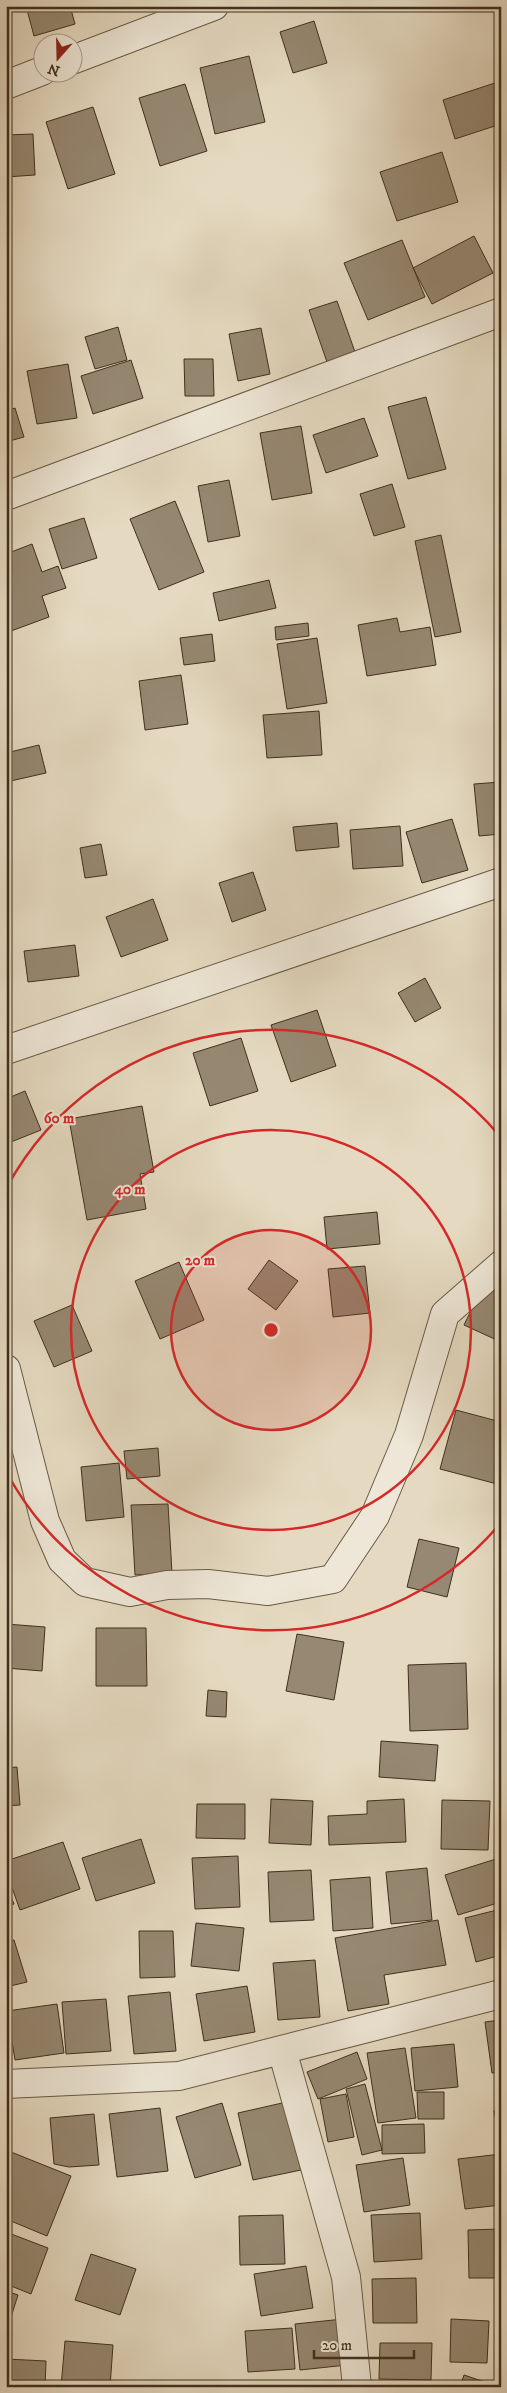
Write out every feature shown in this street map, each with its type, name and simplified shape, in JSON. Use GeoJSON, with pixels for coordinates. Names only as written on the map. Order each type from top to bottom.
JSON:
{"type":"FeatureCollection","features":[{"type":"Feature","properties":{"kind":"street"},"geometry":{"type":"LineString","coordinates":[[82,56],[214,6]]}},
{"type":"Feature","properties":{"kind":"street"},"geometry":{"type":"LineString","coordinates":[[6,85],[32,75]]}},
{"type":"Feature","properties":{"kind":"street"},"geometry":{"type":"LineString","coordinates":[[6,496],[501,312]]}},
{"type":"Feature","properties":{"kind":"street"},"geometry":{"type":"LineString","coordinates":[[6,1050],[501,882]]}},
{"type":"Feature","properties":{"kind":"street"},"geometry":{"type":"LineString","coordinates":[[6,1368],[45,1521],[62,1560],[85,1582],[130,1592],[167,1585],[208,1584],[268,1591],[333,1579],[375,1516],[408,1435],[445,1314],[501,1265]]}},
{"type":"Feature","properties":{"kind":"street"},"geometry":{"type":"LineString","coordinates":[[6,2084],[179,2076],[501,1994]]}},
{"type":"Feature","properties":{"kind":"street"},"geometry":{"type":"LineString","coordinates":[[282,2050],[346,2277],[357,2387]]}},
{"type":"Feature","properties":{"kind":"building"},"geometry":{"type":"Polygon","coordinates":[[[26,6],[70,6],[75,24],[48,32],[33,32],[26,6]]]}},
{"type":"Feature","properties":{"kind":"building"},"geometry":{"type":"Polygon","coordinates":[[[314,21],[327,63],[293,73],[280,32],[314,21]]]}},
{"type":"Feature","properties":{"kind":"building"},"geometry":{"type":"Polygon","coordinates":[[[249,56],[265,122],[215,134],[200,68],[249,56]]]}},
{"type":"Feature","properties":{"kind":"building"},"geometry":{"type":"Polygon","coordinates":[[[501,81],[501,124],[455,139],[443,100],[501,81]]]}},
{"type":"Feature","properties":{"kind":"building"},"geometry":{"type":"Polygon","coordinates":[[[185,84],[207,151],[160,166],[139,98],[185,84]]]}},
{"type":"Feature","properties":{"kind":"building"},"geometry":{"type":"Polygon","coordinates":[[[93,107],[115,174],[68,189],[46,122],[93,107]]]}},
{"type":"Feature","properties":{"kind":"building"},"geometry":{"type":"Polygon","coordinates":[[[33,134],[35,175],[6,177],[6,135],[33,134]]]}},
{"type":"Feature","properties":{"kind":"building"},"geometry":{"type":"Polygon","coordinates":[[[442,152],[458,202],[397,221],[380,172],[442,152]]]}},
{"type":"Feature","properties":{"kind":"building"},"geometry":{"type":"Polygon","coordinates":[[[474,236],[493,273],[432,304],[413,268],[474,236]]]}},
{"type":"Feature","properties":{"kind":"building"},"geometry":{"type":"Polygon","coordinates":[[[402,240],[425,297],[368,320],[344,263],[402,240]]]}},
{"type":"Feature","properties":{"kind":"building"},"geometry":{"type":"Polygon","coordinates":[[[337,301],[355,352],[327,362],[309,310],[337,301]]]}},
{"type":"Feature","properties":{"kind":"building"},"geometry":{"type":"Polygon","coordinates":[[[118,327],[127,360],[95,369],[85,337],[118,327]]]}},
{"type":"Feature","properties":{"kind":"building"},"geometry":{"type":"Polygon","coordinates":[[[261,328],[270,374],[238,381],[229,334],[261,328]]]}},
{"type":"Feature","properties":{"kind":"building"},"geometry":{"type":"Polygon","coordinates":[[[184,359],[213,359],[214,396],[185,396],[184,359]]]}},
{"type":"Feature","properties":{"kind":"building"},"geometry":{"type":"Polygon","coordinates":[[[131,360],[143,398],[93,414],[81,376],[131,360]]]}},
{"type":"Feature","properties":{"kind":"building"},"geometry":{"type":"Polygon","coordinates":[[[68,364],[77,418],[37,424],[27,371],[68,364]]]}},
{"type":"Feature","properties":{"kind":"building"},"geometry":{"type":"Polygon","coordinates":[[[426,397],[446,469],[408,479],[388,407],[426,397]]]}},
{"type":"Feature","properties":{"kind":"building"},"geometry":{"type":"Polygon","coordinates":[[[15,408],[24,437],[6,442],[6,411],[15,408]]]}},
{"type":"Feature","properties":{"kind":"building"},"geometry":{"type":"Polygon","coordinates":[[[364,418],[378,456],[326,473],[313,435],[364,418]]]}},
{"type":"Feature","properties":{"kind":"building"},"geometry":{"type":"Polygon","coordinates":[[[301,426],[312,493],[272,500],[260,433],[301,426]]]}},
{"type":"Feature","properties":{"kind":"building"},"geometry":{"type":"Polygon","coordinates":[[[229,480],[240,536],[208,542],[198,486],[229,480]]]}},
{"type":"Feature","properties":{"kind":"building"},"geometry":{"type":"Polygon","coordinates":[[[392,484],[405,527],[374,536],[360,494],[392,484]]]}},
{"type":"Feature","properties":{"kind":"building"},"geometry":{"type":"Polygon","coordinates":[[[175,501],[204,572],[159,590],[130,519],[175,501]]]}},
{"type":"Feature","properties":{"kind":"building"},"geometry":{"type":"Polygon","coordinates":[[[84,518],[97,558],[62,569],[49,529],[84,518]]]}},
{"type":"Feature","properties":{"kind":"building"},"geometry":{"type":"Polygon","coordinates":[[[441,535],[461,632],[435,637],[415,541],[441,535]]]}},
{"type":"Feature","properties":{"kind":"building"},"geometry":{"type":"Polygon","coordinates":[[[32,544],[42,572],[58,566],[66,588],[42,596],[49,617],[11,631],[6,617],[6,579],[9,579],[6,572],[6,554],[32,544]]]}},
{"type":"Feature","properties":{"kind":"building"},"geometry":{"type":"Polygon","coordinates":[[[269,580],[276,608],[219,621],[213,593],[269,580]]]}},
{"type":"Feature","properties":{"kind":"building"},"geometry":{"type":"Polygon","coordinates":[[[397,618],[400,632],[430,627],[436,665],[367,676],[358,625],[397,618]]]}},
{"type":"Feature","properties":{"kind":"building"},"geometry":{"type":"Polygon","coordinates":[[[308,623],[309,636],[276,640],[275,627],[308,623]]]}},
{"type":"Feature","properties":{"kind":"building"},"geometry":{"type":"Polygon","coordinates":[[[212,634],[215,661],[184,665],[180,638],[212,634]]]}},
{"type":"Feature","properties":{"kind":"building"},"geometry":{"type":"Polygon","coordinates":[[[317,638],[327,703],[287,709],[277,644],[317,638]]]}},
{"type":"Feature","properties":{"kind":"building"},"geometry":{"type":"Polygon","coordinates":[[[181,675],[188,724],[145,730],[139,681],[181,675]]]}},
{"type":"Feature","properties":{"kind":"building"},"geometry":{"type":"Polygon","coordinates":[[[319,711],[322,755],[267,758],[263,715],[319,711]]]}},
{"type":"Feature","properties":{"kind":"building"},"geometry":{"type":"Polygon","coordinates":[[[39,745],[46,773],[6,782],[6,753],[39,745]]]}},
{"type":"Feature","properties":{"kind":"building"},"geometry":{"type":"Polygon","coordinates":[[[501,782],[501,834],[479,836],[474,784],[501,782]]]}},
{"type":"Feature","properties":{"kind":"building"},"geometry":{"type":"Polygon","coordinates":[[[452,819],[468,870],[422,883],[406,832],[452,819]]]}},
{"type":"Feature","properties":{"kind":"building"},"geometry":{"type":"Polygon","coordinates":[[[337,823],[339,847],[296,851],[293,827],[337,823]]]}},
{"type":"Feature","properties":{"kind":"building"},"geometry":{"type":"Polygon","coordinates":[[[400,826],[403,866],[353,869],[350,830],[400,826]]]}},
{"type":"Feature","properties":{"kind":"building"},"geometry":{"type":"Polygon","coordinates":[[[101,844],[107,875],[85,878],[80,848],[101,844]]]}},
{"type":"Feature","properties":{"kind":"building"},"geometry":{"type":"Polygon","coordinates":[[[253,872],[266,910],[232,922],[219,883],[253,872]]]}},
{"type":"Feature","properties":{"kind":"building"},"geometry":{"type":"Polygon","coordinates":[[[153,899],[168,940],[121,957],[106,917],[153,899]]]}},
{"type":"Feature","properties":{"kind":"building"},"geometry":{"type":"Polygon","coordinates":[[[75,945],[79,976],[28,982],[24,951],[75,945]]]}},
{"type":"Feature","properties":{"kind":"building"},"geometry":{"type":"Polygon","coordinates":[[[425,978],[441,1008],[415,1022],[398,993],[425,978]]]}},
{"type":"Feature","properties":{"kind":"building"},"geometry":{"type":"Polygon","coordinates":[[[317,1010],[336,1066],[291,1082],[271,1025],[317,1010]]]}},
{"type":"Feature","properties":{"kind":"building"},"geometry":{"type":"Polygon","coordinates":[[[241,1038],[258,1091],[210,1106],[193,1053],[241,1038]]]}},
{"type":"Feature","properties":{"kind":"building"},"geometry":{"type":"Polygon","coordinates":[[[25,1091],[41,1130],[6,1144],[6,1099],[25,1091]]]}},
{"type":"Feature","properties":{"kind":"building"},"geometry":{"type":"Polygon","coordinates":[[[142,1106],[154,1172],[140,1174],[146,1209],[87,1220],[69,1119],[142,1106]]]}},
{"type":"Feature","properties":{"kind":"building"},"geometry":{"type":"Polygon","coordinates":[[[377,1212],[380,1244],[327,1249],[324,1217],[377,1212]]]}},
{"type":"Feature","properties":{"kind":"building"},"geometry":{"type":"Polygon","coordinates":[[[269,1260],[298,1281],[276,1310],[248,1289],[269,1260]]]}},
{"type":"Feature","properties":{"kind":"building"},"geometry":{"type":"Polygon","coordinates":[[[179,1262],[204,1320],[160,1339],[135,1281],[179,1262]]]}},
{"type":"Feature","properties":{"kind":"building"},"geometry":{"type":"Polygon","coordinates":[[[365,1266],[370,1313],[333,1317],[328,1269],[365,1266]]]}},
{"type":"Feature","properties":{"kind":"building"},"geometry":{"type":"Polygon","coordinates":[[[485,1282],[501,1289],[501,1342],[464,1325],[485,1282]]]}},
{"type":"Feature","properties":{"kind":"building"},"geometry":{"type":"Polygon","coordinates":[[[72,1305],[92,1351],[54,1367],[34,1321],[72,1305]]]}},
{"type":"Feature","properties":{"kind":"building"},"geometry":{"type":"Polygon","coordinates":[[[456,1410],[501,1422],[501,1485],[440,1469],[456,1410]]]}},
{"type":"Feature","properties":{"kind":"building"},"geometry":{"type":"Polygon","coordinates":[[[158,1448],[160,1476],[127,1479],[124,1451],[158,1448]]]}},
{"type":"Feature","properties":{"kind":"building"},"geometry":{"type":"Polygon","coordinates":[[[119,1463],[124,1517],[86,1521],[81,1467],[119,1463]]]}},
{"type":"Feature","properties":{"kind":"building"},"geometry":{"type":"Polygon","coordinates":[[[168,1504],[172,1573],[135,1575],[131,1505],[168,1504]]]}},
{"type":"Feature","properties":{"kind":"building"},"geometry":{"type":"Polygon","coordinates":[[[419,1539],[459,1548],[447,1597],[407,1587],[419,1539]]]}},
{"type":"Feature","properties":{"kind":"building"},"geometry":{"type":"Polygon","coordinates":[[[6,1624],[45,1627],[42,1671],[6,1668],[6,1624]]]}},
{"type":"Feature","properties":{"kind":"building"},"geometry":{"type":"Polygon","coordinates":[[[96,1628],[146,1628],[147,1686],[96,1686],[96,1628]]]}},
{"type":"Feature","properties":{"kind":"building"},"geometry":{"type":"Polygon","coordinates":[[[297,1634],[344,1642],[334,1700],[286,1691],[297,1634]]]}},
{"type":"Feature","properties":{"kind":"building"},"geometry":{"type":"Polygon","coordinates":[[[466,1663],[468,1729],[410,1731],[408,1665],[466,1663]]]}},
{"type":"Feature","properties":{"kind":"building"},"geometry":{"type":"Polygon","coordinates":[[[208,1690],[227,1692],[226,1717],[206,1716],[208,1690]]]}},
{"type":"Feature","properties":{"kind":"building"},"geometry":{"type":"Polygon","coordinates":[[[381,1741],[438,1745],[435,1781],[379,1777],[381,1741]]]}},
{"type":"Feature","properties":{"kind":"building"},"geometry":{"type":"Polygon","coordinates":[[[17,1767],[20,1805],[6,1806],[6,1768],[17,1767]]]}},
{"type":"Feature","properties":{"kind":"building"},"geometry":{"type":"Polygon","coordinates":[[[271,1799],[313,1801],[311,1845],[269,1843],[271,1799]]]}},
{"type":"Feature","properties":{"kind":"building"},"geometry":{"type":"Polygon","coordinates":[[[404,1799],[406,1842],[329,1845],[328,1816],[367,1814],[367,1801],[404,1799]]]}},
{"type":"Feature","properties":{"kind":"building"},"geometry":{"type":"Polygon","coordinates":[[[442,1800],[490,1801],[488,1850],[441,1849],[442,1800]]]}},
{"type":"Feature","properties":{"kind":"building"},"geometry":{"type":"Polygon","coordinates":[[[197,1804],[245,1804],[245,1839],[196,1838],[197,1804]]]}},
{"type":"Feature","properties":{"kind":"building"},"geometry":{"type":"Polygon","coordinates":[[[141,1839],[155,1883],[96,1901],[82,1858],[141,1839]]]}},
{"type":"Feature","properties":{"kind":"building"},"geometry":{"type":"Polygon","coordinates":[[[63,1842],[80,1889],[20,1910],[6,1871],[6,1861],[63,1842]]]}},
{"type":"Feature","properties":{"kind":"building"},"geometry":{"type":"Polygon","coordinates":[[[238,1856],[240,1907],[195,1909],[192,1858],[238,1856]]]}},
{"type":"Feature","properties":{"kind":"building"},"geometry":{"type":"Polygon","coordinates":[[[496,1859],[501,1874],[501,1902],[458,1915],[445,1875],[496,1859]]]}},
{"type":"Feature","properties":{"kind":"building"},"geometry":{"type":"Polygon","coordinates":[[[427,1868],[432,1920],[391,1924],[386,1872],[427,1868]]]}},
{"type":"Feature","properties":{"kind":"building"},"geometry":{"type":"Polygon","coordinates":[[[311,1870],[314,1920],[270,1922],[268,1872],[311,1870]]]}},
{"type":"Feature","properties":{"kind":"building"},"geometry":{"type":"Polygon","coordinates":[[[370,1877],[373,1928],[333,1931],[330,1880],[370,1877]]]}},
{"type":"Feature","properties":{"kind":"building"},"geometry":{"type":"Polygon","coordinates":[[[6,1884],[14,1904],[6,1907],[6,1884]]]}},
{"type":"Feature","properties":{"kind":"building"},"geometry":{"type":"Polygon","coordinates":[[[501,1909],[501,1955],[476,1962],[465,1918],[501,1909]]]}},
{"type":"Feature","properties":{"kind":"building"},"geometry":{"type":"Polygon","coordinates":[[[438,1920],[446,1965],[384,1975],[389,2004],[348,2011],[335,1938],[438,1920]]]}},
{"type":"Feature","properties":{"kind":"building"},"geometry":{"type":"Polygon","coordinates":[[[196,1923],[244,1928],[239,1971],[191,1966],[196,1923]]]}},
{"type":"Feature","properties":{"kind":"building"},"geometry":{"type":"Polygon","coordinates":[[[139,1931],[173,1931],[175,1977],[140,1978],[139,1931]]]}},
{"type":"Feature","properties":{"kind":"building"},"geometry":{"type":"Polygon","coordinates":[[[14,1940],[27,1982],[6,1987],[6,1942],[14,1940]]]}},
{"type":"Feature","properties":{"kind":"building"},"geometry":{"type":"Polygon","coordinates":[[[315,1960],[320,2017],[278,2020],[273,1963],[315,1960]]]}},
{"type":"Feature","properties":{"kind":"building"},"geometry":{"type":"Polygon","coordinates":[[[247,1986],[255,2032],[204,2041],[196,1994],[247,1986]]]}},
{"type":"Feature","properties":{"kind":"building"},"geometry":{"type":"Polygon","coordinates":[[[170,1992],[176,2051],[134,2054],[128,1996],[170,1992]]]}},
{"type":"Feature","properties":{"kind":"building"},"geometry":{"type":"Polygon","coordinates":[[[106,1999],[111,2051],[66,2054],[62,2002],[106,1999]]]}},
{"type":"Feature","properties":{"kind":"building"},"geometry":{"type":"Polygon","coordinates":[[[57,2004],[64,2053],[15,2060],[7,2011],[57,2004]]]}},
{"type":"Feature","properties":{"kind":"building"},"geometry":{"type":"Polygon","coordinates":[[[501,2020],[501,2072],[492,2073],[485,2022],[501,2020]]]}},
{"type":"Feature","properties":{"kind":"building"},"geometry":{"type":"Polygon","coordinates":[[[454,2044],[458,2087],[415,2091],[411,2048],[454,2044]]]}},
{"type":"Feature","properties":{"kind":"building"},"geometry":{"type":"Polygon","coordinates":[[[405,2048],[416,2118],[378,2123],[367,2053],[405,2048]]]}},
{"type":"Feature","properties":{"kind":"building"},"geometry":{"type":"Polygon","coordinates":[[[357,2052],[367,2079],[318,2099],[307,2072],[357,2052]]]}},
{"type":"Feature","properties":{"kind":"building"},"geometry":{"type":"Polygon","coordinates":[[[365,2084],[382,2150],[362,2155],[346,2089],[365,2084]]]}},
{"type":"Feature","properties":{"kind":"building"},"geometry":{"type":"Polygon","coordinates":[[[417,2092],[444,2092],[444,2119],[418,2119],[417,2092]]]}},
{"type":"Feature","properties":{"kind":"building"},"geometry":{"type":"Polygon","coordinates":[[[346,2094],[354,2137],[328,2142],[320,2099],[346,2094]]]}},
{"type":"Feature","properties":{"kind":"building"},"geometry":{"type":"Polygon","coordinates":[[[291,2101],[306,2169],[253,2180],[238,2113],[291,2101]]]}},
{"type":"Feature","properties":{"kind":"building"},"geometry":{"type":"Polygon","coordinates":[[[222,2103],[241,2165],[195,2178],[176,2117],[222,2103]]]}},
{"type":"Feature","properties":{"kind":"building"},"geometry":{"type":"Polygon","coordinates":[[[160,2108],[168,2171],[117,2177],[109,2114],[160,2108]]]}},
{"type":"Feature","properties":{"kind":"building"},"geometry":{"type":"Polygon","coordinates":[[[501,2109],[501,2150],[494,2111],[501,2109]]]}},
{"type":"Feature","properties":{"kind":"building"},"geometry":{"type":"Polygon","coordinates":[[[94,2114],[99,2165],[69,2167],[54,2164],[50,2118],[94,2114]]]}},
{"type":"Feature","properties":{"kind":"building"},"geometry":{"type":"Polygon","coordinates":[[[424,2124],[425,2153],[382,2154],[382,2125],[424,2124]]]}},
{"type":"Feature","properties":{"kind":"building"},"geometry":{"type":"Polygon","coordinates":[[[6,2150],[71,2176],[47,2236],[6,2219],[6,2150]]]}},
{"type":"Feature","properties":{"kind":"building"},"geometry":{"type":"Polygon","coordinates":[[[501,2154],[501,2205],[465,2209],[458,2159],[501,2154]]]}},
{"type":"Feature","properties":{"kind":"building"},"geometry":{"type":"Polygon","coordinates":[[[403,2158],[410,2205],[364,2212],[356,2165],[403,2158]]]}},
{"type":"Feature","properties":{"kind":"building"},"geometry":{"type":"Polygon","coordinates":[[[420,2213],[422,2259],[374,2262],[371,2215],[420,2213]]]}},
{"type":"Feature","properties":{"kind":"building"},"geometry":{"type":"Polygon","coordinates":[[[283,2215],[285,2264],[240,2265],[239,2216],[283,2215]]]}},
{"type":"Feature","properties":{"kind":"building"},"geometry":{"type":"Polygon","coordinates":[[[501,2229],[501,2278],[469,2278],[468,2230],[501,2229]]]}},
{"type":"Feature","properties":{"kind":"building"},"geometry":{"type":"Polygon","coordinates":[[[6,2232],[48,2248],[31,2294],[6,2284],[6,2232]]]}},
{"type":"Feature","properties":{"kind":"building"},"geometry":{"type":"Polygon","coordinates":[[[91,2254],[136,2269],[120,2315],[75,2300],[91,2254]]]}},
{"type":"Feature","properties":{"kind":"building"},"geometry":{"type":"Polygon","coordinates":[[[306,2266],[313,2308],[261,2316],[254,2274],[306,2266]]]}},
{"type":"Feature","properties":{"kind":"building"},"geometry":{"type":"Polygon","coordinates":[[[416,2278],[417,2323],[373,2323],[372,2279],[416,2278]]]}},
{"type":"Feature","properties":{"kind":"building"},"geometry":{"type":"Polygon","coordinates":[[[6,2291],[18,2295],[10,2320],[6,2319],[6,2291]]]}},
{"type":"Feature","properties":{"kind":"building"},"geometry":{"type":"Polygon","coordinates":[[[343,2319],[347,2365],[300,2370],[295,2324],[343,2319]]]}},
{"type":"Feature","properties":{"kind":"building"},"geometry":{"type":"Polygon","coordinates":[[[451,2319],[489,2321],[487,2363],[450,2362],[451,2319]]]}},
{"type":"Feature","properties":{"kind":"building"},"geometry":{"type":"Polygon","coordinates":[[[292,2328],[295,2369],[248,2372],[245,2331],[292,2328]]]}},
{"type":"Feature","properties":{"kind":"building"},"geometry":{"type":"Polygon","coordinates":[[[65,2341],[113,2345],[110,2387],[61,2387],[65,2341]]]}},
{"type":"Feature","properties":{"kind":"building"},"geometry":{"type":"Polygon","coordinates":[[[380,2343],[432,2343],[431,2380],[379,2379],[380,2343]]]}},
{"type":"Feature","properties":{"kind":"building"},"geometry":{"type":"Polygon","coordinates":[[[6,2359],[46,2361],[45,2387],[6,2387],[6,2359]]]}},
{"type":"Feature","properties":{"kind":"building"},"geometry":{"type":"Polygon","coordinates":[[[464,2375],[500,2387],[460,2387],[464,2375]]]}}]}
